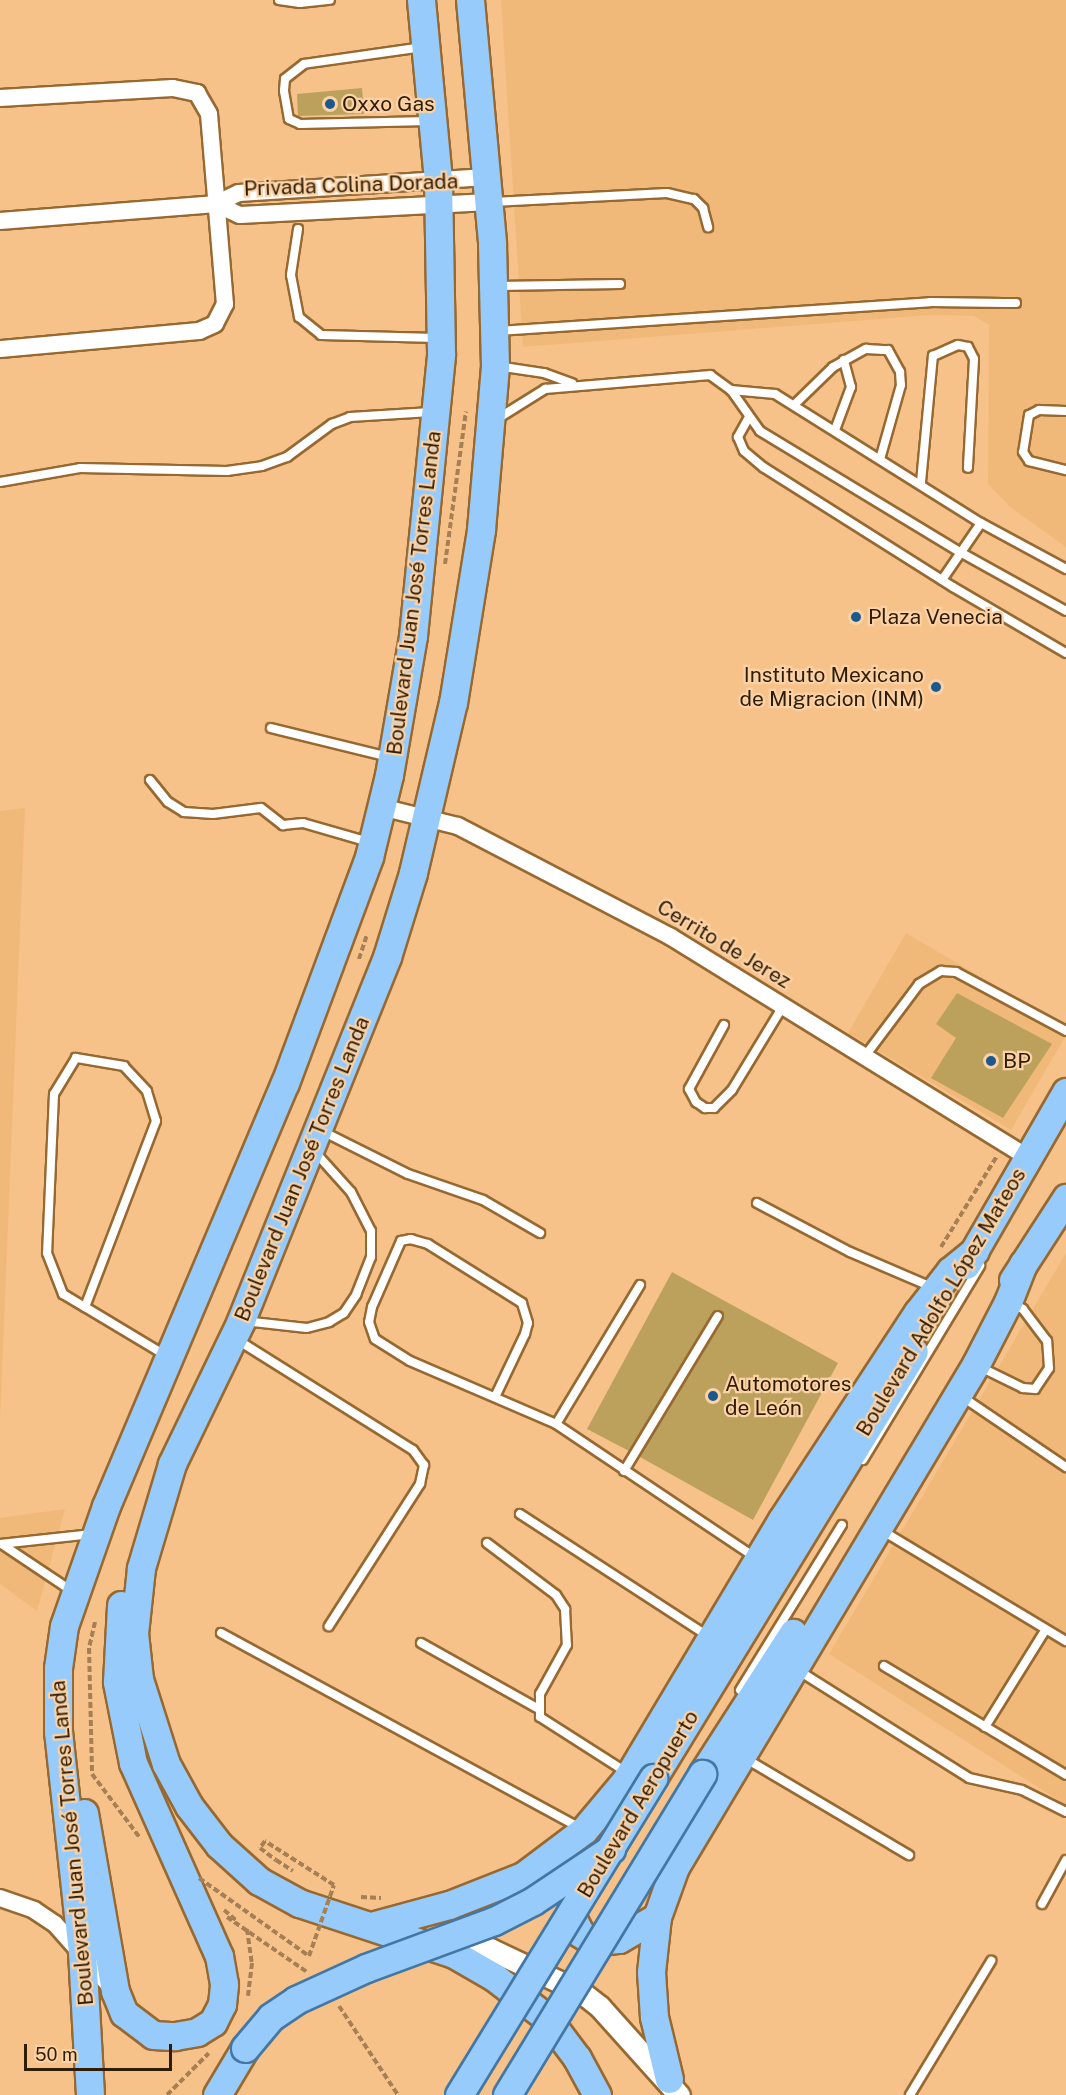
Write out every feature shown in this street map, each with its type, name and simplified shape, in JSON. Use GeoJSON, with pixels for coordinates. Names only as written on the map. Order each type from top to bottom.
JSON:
{"type":"FeatureCollection","features":[{"type":"Feature","properties":{"kind":"main road","name":"Boulevard Juan José Torres Landa"},"geometry":{"type":"LineString","coordinates":[[90,2095],[82,1952],[58,1732],[58,1668],[74,1592],[95,1533],[285,1083],[372,843],[393,758],[413,636],[437,412],[441,338],[434,121],[421,0]]}},
{"type":"Feature","properties":{"kind":"main road","name":"Boulevard Juan José Torres Landa"},"geometry":{"type":"LineString","coordinates":[[474,7],[494,286],[495,366],[492,422],[466,632],[428,816],[387,957],[316,1139],[237,1329],[172,1464],[159,1501],[139,1578],[134,1633],[139,1679],[166,1764],[189,1806],[219,1845],[259,1881],[299,1903],[454,1954],[533,2006],[572,2050],[597,2095]]}},
{"type":"Feature","properties":{"kind":"main road","name":"Boulevard Adolfo López Mateos"},"geometry":{"type":"LineString","coordinates":[[816,1512],[979,1256],[1016,1150],[1066,1092]]}},
{"type":"Feature","properties":{"kind":"main road"},"geometry":{"type":"LineString","coordinates":[[844,1536],[1066,1198]]}},
{"type":"Feature","properties":{"kind":"main road"},"geometry":{"type":"LineString","coordinates":[[657,1917],[608,1943],[593,1942],[580,1933],[573,1919],[572,1892],[576,1877],[607,1827],[628,1777],[758,1559],[934,1288],[979,1256]]}},
{"type":"Feature","properties":{"kind":"main road"},"geometry":{"type":"LineString","coordinates":[[674,2087],[651,1995],[657,1917],[675,1867],[976,1364],[1008,1302],[1023,1264]]}},
{"type":"Feature","properties":{"kind":"main road"},"geometry":{"type":"LineString","coordinates":[[58,1732],[82,1805],[115,1991],[124,2013],[153,2035],[175,2037],[197,2032],[213,2022],[222,2004],[224,1984],[209,1930],[184,1883],[133,1763],[117,1682],[115,1653],[123,1594],[159,1501]]}},
{"type":"Feature","properties":{"kind":"main road","name":"Boulevard Aeropuerto"},"geometry":{"type":"LineString","coordinates":[[459,2095],[816,1512]]}},
{"type":"Feature","properties":{"kind":"main road","name":"Boulevard Aeropuerto"},"geometry":{"type":"LineString","coordinates":[[507,2095],[844,1536]]}},
{"type":"Feature","properties":{"kind":"main road"},"geometry":{"type":"LineString","coordinates":[[371,1926],[449,1905],[523,1876],[584,1830],[628,1777]]}},
{"type":"Feature","properties":{"kind":"main road"},"geometry":{"type":"LineString","coordinates":[[218,2095],[245,2048],[271,2017],[296,2000],[366,1968],[494,1921],[533,1901],[611,1849]]}},
{"type":"Feature","properties":{"kind":"street"},"geometry":{"type":"LineString","coordinates":[[0,98],[173,88],[196,93],[209,114],[225,304],[215,324],[199,331],[0,349]]}},
{"type":"Feature","properties":{"kind":"street","name":"Privada Colina Dorada"},"geometry":{"type":"LineString","coordinates":[[216,204],[240,215],[438,193],[488,190]]}},
{"type":"Feature","properties":{"kind":"street","name":"Privada Colina Dorada"},"geometry":{"type":"LineString","coordinates":[[0,221],[216,204],[239,193],[438,193],[488,190]]}},
{"type":"Feature","properties":{"kind":"street","name":"Cerrito de Jerez"},"geometry":{"type":"LineString","coordinates":[[381,807],[428,816],[459,826],[671,938],[1016,1150]]}},
{"type":"Feature","properties":{"kind":"street"},"geometry":{"type":"LineString","coordinates":[[0,1898],[34,1910],[55,1924],[115,1991]]}},
{"type":"Feature","properties":{"kind":"street"},"geometry":{"type":"LineString","coordinates":[[371,1926],[464,1941],[529,1965],[600,2007],[674,2087]]}},
{"type":"Feature","properties":{"kind":"lane"},"geometry":{"type":"LineString","coordinates":[[279,0],[300,3],[330,0]]}},
{"type":"Feature","properties":{"kind":"lane"},"geometry":{"type":"LineString","coordinates":[[426,46],[304,64],[285,79],[284,101],[289,119],[300,124],[434,121]]}},
{"type":"Feature","properties":{"kind":"lane"},"geometry":{"type":"LineString","coordinates":[[488,190],[667,193],[694,199],[703,208],[708,227]]}},
{"type":"Feature","properties":{"kind":"lane"},"geometry":{"type":"LineString","coordinates":[[298,229],[291,275],[299,317],[321,335],[441,338]]}},
{"type":"Feature","properties":{"kind":"lane"},"geometry":{"type":"LineString","coordinates":[[494,286],[620,284]]}},
{"type":"Feature","properties":{"kind":"lane"},"geometry":{"type":"LineString","coordinates":[[495,331],[930,302],[1016,303]]}},
{"type":"Feature","properties":{"kind":"lane"},"geometry":{"type":"LineString","coordinates":[[921,482],[933,356],[958,345],[968,347],[974,359],[968,468]]}},
{"type":"Feature","properties":{"kind":"lane"},"geometry":{"type":"LineString","coordinates":[[794,405],[819,378],[844,360],[876,347],[888,350],[900,372],[890,430],[880,459]]}},
{"type":"Feature","properties":{"kind":"lane"},"geometry":{"type":"LineString","coordinates":[[835,430],[851,387],[844,360]]}},
{"type":"Feature","properties":{"kind":"lane"},"geometry":{"type":"LineString","coordinates":[[495,366],[544,373],[575,384]]}},
{"type":"Feature","properties":{"kind":"lane"},"geometry":{"type":"LineString","coordinates":[[492,422],[535,393],[575,384],[710,375],[731,390],[760,431],[960,552],[1066,611]]}},
{"type":"Feature","properties":{"kind":"lane"},"geometry":{"type":"LineString","coordinates":[[731,390],[775,394],[921,482],[981,523],[1066,569]]}},
{"type":"Feature","properties":{"kind":"lane"},"geometry":{"type":"LineString","coordinates":[[1066,411],[1039,410],[1029,415],[1023,452],[1029,461],[1066,470]]}},
{"type":"Feature","properties":{"kind":"lane"},"geometry":{"type":"LineString","coordinates":[[0,482],[80,468],[239,470],[287,457],[332,424],[350,417],[437,412]]}},
{"type":"Feature","properties":{"kind":"lane"},"geometry":{"type":"LineString","coordinates":[[749,417],[738,437],[744,451],[763,467],[942,580],[1066,652]]}},
{"type":"Feature","properties":{"kind":"lane"},"geometry":{"type":"LineString","coordinates":[[942,580],[981,523]]}},
{"type":"Feature","properties":{"kind":"lane"},"geometry":{"type":"LineString","coordinates":[[271,728],[393,758]]}},
{"type":"Feature","properties":{"kind":"lane"},"geometry":{"type":"LineString","coordinates":[[150,780],[168,802],[184,812],[213,814],[261,808],[283,825],[303,822],[372,843]]}},
{"type":"Feature","properties":{"kind":"lane"},"geometry":{"type":"LineString","coordinates":[[865,1056],[919,984],[941,971],[956,972],[1066,1031]]}},
{"type":"Feature","properties":{"kind":"lane"},"geometry":{"type":"LineString","coordinates":[[724,1024],[689,1089],[696,1102],[705,1108],[714,1108],[732,1090],[784,1006]]}},
{"type":"Feature","properties":{"kind":"lane"},"geometry":{"type":"LineString","coordinates":[[85,1307],[156,1121],[147,1091],[124,1066],[76,1058],[54,1094],[47,1254],[63,1294],[169,1357]]}},
{"type":"Feature","properties":{"kind":"lane"},"geometry":{"type":"LineString","coordinates":[[316,1139],[483,1200],[540,1233]]}},
{"type":"Feature","properties":{"kind":"lane"},"geometry":{"type":"LineString","coordinates":[[237,1329],[307,1328],[328,1322],[344,1313],[356,1295],[371,1257],[371,1231],[351,1192],[316,1139]]}},
{"type":"Feature","properties":{"kind":"lane"},"geometry":{"type":"LineString","coordinates":[[757,1203],[850,1252],[934,1288]]}},
{"type":"Feature","properties":{"kind":"lane"},"geometry":{"type":"LineString","coordinates":[[495,1397],[525,1334],[528,1323],[522,1303],[428,1244],[411,1239],[401,1241],[372,1307],[369,1322],[375,1339],[410,1361],[556,1424],[758,1559]]}},
{"type":"Feature","properties":{"kind":"lane"},"geometry":{"type":"LineString","coordinates":[[856,1470],[979,1256]]}},
{"type":"Feature","properties":{"kind":"lane"},"geometry":{"type":"LineString","coordinates":[[556,1424],[640,1285]]}},
{"type":"Feature","properties":{"kind":"lane"},"geometry":{"type":"LineString","coordinates":[[976,1364],[1023,1388],[1035,1389],[1049,1368],[1047,1341],[1023,1309],[1008,1302]]}},
{"type":"Feature","properties":{"kind":"lane"},"geometry":{"type":"LineString","coordinates":[[624,1471],[718,1316]]}},
{"type":"Feature","properties":{"kind":"lane"},"geometry":{"type":"LineString","coordinates":[[237,1329],[413,1450],[424,1465],[420,1484],[330,1626]]}},
{"type":"Feature","properties":{"kind":"lane"},"geometry":{"type":"LineString","coordinates":[[958,1393],[1066,1467]]}},
{"type":"Feature","properties":{"kind":"lane"},"geometry":{"type":"LineString","coordinates":[[520,1515],[711,1638]]}},
{"type":"Feature","properties":{"kind":"lane"},"geometry":{"type":"LineString","coordinates":[[877,1528],[1066,1641]]}},
{"type":"Feature","properties":{"kind":"lane"},"geometry":{"type":"LineString","coordinates":[[1,1545],[95,1533]]}},
{"type":"Feature","properties":{"kind":"lane"},"geometry":{"type":"LineString","coordinates":[[732,1703],[844,1536]]}},
{"type":"Feature","properties":{"kind":"lane"},"geometry":{"type":"LineString","coordinates":[[487,1544],[556,1595],[566,1609],[567,1645],[540,1694],[537,1708]]}},
{"type":"Feature","properties":{"kind":"lane"},"geometry":{"type":"LineString","coordinates":[[1,1545],[74,1592]]}},
{"type":"Feature","properties":{"kind":"lane"},"geometry":{"type":"LineString","coordinates":[[985,1727],[1047,1629]]}},
{"type":"Feature","properties":{"kind":"lane"},"geometry":{"type":"LineString","coordinates":[[221,1633],[584,1830]]}},
{"type":"Feature","properties":{"kind":"lane"},"geometry":{"type":"LineString","coordinates":[[421,1643],[537,1708],[546,1724],[628,1777]]}},
{"type":"Feature","properties":{"kind":"lane"},"geometry":{"type":"LineString","coordinates":[[884,1666],[1066,1775]]}},
{"type":"Feature","properties":{"kind":"lane"},"geometry":{"type":"LineString","coordinates":[[793,1667],[969,1778],[1022,1790],[1066,1812]]}},
{"type":"Feature","properties":{"kind":"lane"},"geometry":{"type":"LineString","coordinates":[[663,1782],[726,1681]]}},
{"type":"Feature","properties":{"kind":"lane"},"geometry":{"type":"LineString","coordinates":[[740,1755],[909,1855]]}},
{"type":"Feature","properties":{"kind":"lane"},"geometry":{"type":"LineString","coordinates":[[690,1773],[696,1763]]}},
{"type":"Feature","properties":{"kind":"lane"},"geometry":{"type":"LineString","coordinates":[[1042,1904],[1066,1860]]}},
{"type":"Feature","properties":{"kind":"lane"},"geometry":{"type":"LineString","coordinates":[[910,2095],[991,1961]]}},
{"type":"Feature","properties":{"kind":"path"},"geometry":{"type":"LineString","coordinates":[[938,1252],[1016,1150]]}},
{"type":"Feature","properties":{"kind":"path"},"geometry":{"type":"LineString","coordinates":[[199,1878],[309,1956],[334,1885],[265,1841],[260,1848],[300,1876]]}},
{"type":"Feature","properties":{"kind":"path"},"geometry":{"type":"LineString","coordinates":[[326,1888],[336,1891]]}},
{"type":"Feature","properties":{"kind":"path"},"geometry":{"type":"LineString","coordinates":[[355,1896],[393,1898]]}},
{"type":"Feature","properties":{"kind":"shaded area"},"geometry":{"type":"Polygon","coordinates":[[[501,0],[1066,0],[1066,547],[1010,507],[988,484],[989,325],[974,316],[931,315],[523,347],[501,0]]]}},
{"type":"Feature","properties":{"kind":"shaded area"},"geometry":{"type":"Polygon","coordinates":[[[25,808],[0,1422],[0,811],[25,808]]]}},
{"type":"Feature","properties":{"kind":"shaded area"},"geometry":{"type":"Polygon","coordinates":[[[906,933],[1066,1027],[1066,1035],[1011,1130],[848,1033],[906,933]]]}},
{"type":"Feature","properties":{"kind":"shaded area"},"geometry":{"type":"Polygon","coordinates":[[[1066,1253],[1066,1805],[829,1654],[1066,1253]]]}},
{"type":"Feature","properties":{"kind":"shaded area"},"geometry":{"type":"Polygon","coordinates":[[[65,1509],[37,1611],[0,1584],[0,1518],[65,1509]]]}},
{"type":"Feature","properties":{"kind":"building","name":"Oxxo Gas"},"geometry":{"type":"Polygon","coordinates":[[[362,88],[364,114],[298,116],[297,94],[362,88]]]}},
{"type":"Feature","properties":{"kind":"building","name":"BP"},"geometry":{"type":"Polygon","coordinates":[[[957,993],[1052,1044],[1003,1118],[931,1078],[956,1038],[936,1024],[957,993]]]}},
{"type":"Feature","properties":{"kind":"building","name":"Automotores de León"},"geometry":{"type":"Polygon","coordinates":[[[672,1272],[838,1363],[753,1520],[640,1457],[723,1319],[721,1310],[713,1313],[629,1451],[587,1429],[672,1272]]]}},
{"type":"Feature","properties":{"kind":"place","name":"Oxxo Gas"},"geometry":{"type":"Point","coordinates":[330,104]}},
{"type":"Feature","properties":{"kind":"place","name":"Plaza Venecia"},"geometry":{"type":"Point","coordinates":[856,617]}},
{"type":"Feature","properties":{"kind":"place","name":"Instituto Mexicano de Migracion (INM)"},"geometry":{"type":"Point","coordinates":[936,687]}},
{"type":"Feature","properties":{"kind":"place","name":"BP"},"geometry":{"type":"Point","coordinates":[991,1061]}},
{"type":"Feature","properties":{"kind":"place","name":"Automotores de León"},"geometry":{"type":"Point","coordinates":[713,1396]}}]}
